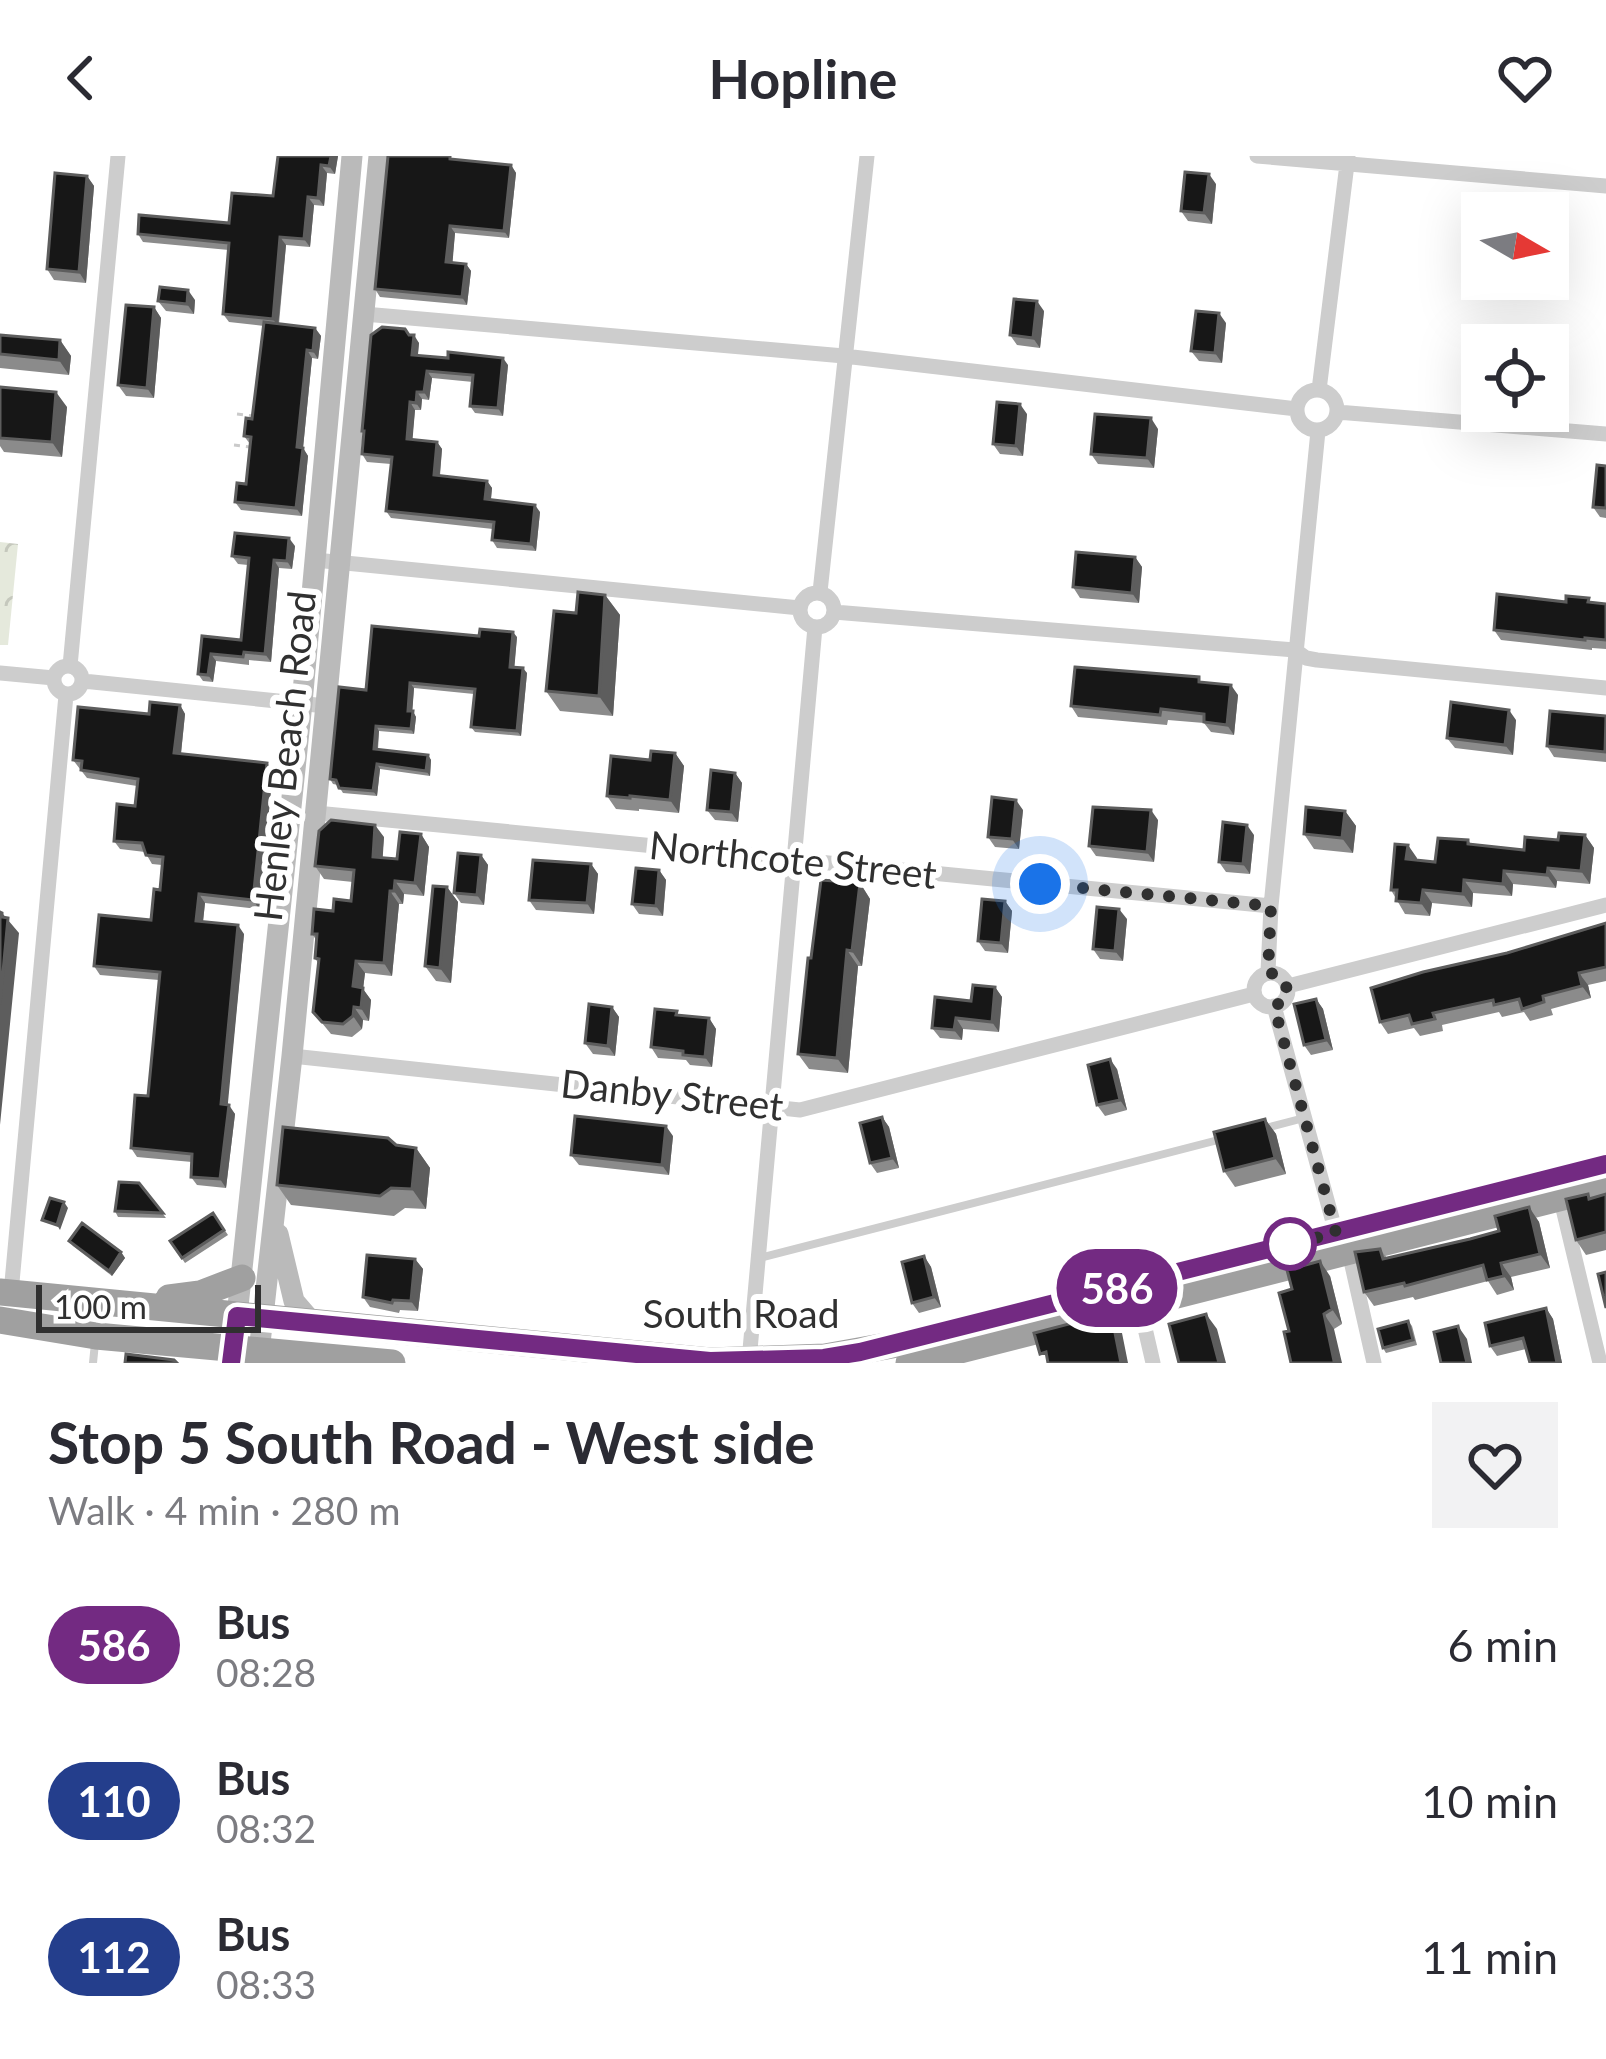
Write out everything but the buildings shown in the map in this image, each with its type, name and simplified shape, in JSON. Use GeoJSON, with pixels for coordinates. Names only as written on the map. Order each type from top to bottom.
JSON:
{"type":"FeatureCollection","features":[{"type":"Feature","properties":{"kind":"highway","name":"South Road"},"geometry":{"type":"LineString","coordinates":[[6,1292],[588,1356],[710,1361],[824,1358],[1138,1295],[1558,1188],[1606,1165]]}},
{"type":"Feature","properties":{"kind":"highway","name":"South Road"},"geometry":{"type":"LineString","coordinates":[[1558,1188],[1606,1186]]}},
{"type":"Feature","properties":{"kind":"highway"},"geometry":{"type":"LineString","coordinates":[[111,1304],[200,1294],[242,1278]]}},
{"type":"Feature","properties":{"kind":"highway","name":"South Road"},"geometry":{"type":"LineString","coordinates":[[909,1363],[982,1352],[1138,1295]]}},
{"type":"Feature","properties":{"kind":"highway"},"geometry":{"type":"LineString","coordinates":[[0,1320],[94,1349],[392,1363]]}},
{"type":"Feature","properties":{"kind":"main road","name":"Henley Beach Road"},"geometry":{"type":"LineString","coordinates":[[250,1317],[242,1278],[302,703],[352,156]]}},
{"type":"Feature","properties":{"kind":"main road","name":"Henley Beach Road"},"geometry":{"type":"LineString","coordinates":[[246,1357],[250,1317],[274,1216],[292,1056],[380,156]]}},
{"type":"Feature","properties":{"kind":"main road"},"geometry":{"type":"LineString","coordinates":[[274,1216],[294,1301],[313,1323]]}},
{"type":"Feature","properties":{"kind":"street"},"geometry":{"type":"LineString","coordinates":[[70,666],[118,156]]}},
{"type":"Feature","properties":{"kind":"street"},"geometry":{"type":"LineString","coordinates":[[820,592],[867,156]]}},
{"type":"Feature","properties":{"kind":"street"},"geometry":{"type":"LineString","coordinates":[[1257,156],[1347,159],[1606,186]]}},
{"type":"Feature","properties":{"kind":"street"},"geometry":{"type":"LineString","coordinates":[[1319,390],[1347,159]]}},
{"type":"Feature","properties":{"kind":"street"},"geometry":{"type":"LineString","coordinates":[[364,314],[844,356],[1297,409]]}},
{"type":"Feature","properties":{"kind":"street"},"geometry":{"type":"LineString","coordinates":[[1319,390],[1335,400],[1337,412],[1327,428],[1318,430],[1308,428],[1297,409],[1301,398],[1319,390]]}},
{"type":"Feature","properties":{"kind":"street"},"geometry":{"type":"LineString","coordinates":[[1337,412],[1606,434]]}},
{"type":"Feature","properties":{"kind":"street"},"geometry":{"type":"LineString","coordinates":[[1268,972],[1318,430]]}},
{"type":"Feature","properties":{"kind":"street"},"geometry":{"type":"LineString","coordinates":[[315,560],[800,608]]}},
{"type":"Feature","properties":{"kind":"street"},"geometry":{"type":"LineString","coordinates":[[820,592],[828,596],[834,612],[824,626],[815,627],[801,617],[800,608],[803,599],[820,592]]}},
{"type":"Feature","properties":{"kind":"street"},"geometry":{"type":"LineString","coordinates":[[834,612],[1295,650],[1317,660],[1606,688]]}},
{"type":"Feature","properties":{"kind":"street"},"geometry":{"type":"LineString","coordinates":[[749,1361],[815,627]]}},
{"type":"Feature","properties":{"kind":"street"},"geometry":{"type":"LineString","coordinates":[[70,666],[78,669],[82,681],[79,690],[66,694],[58,691],[54,678],[61,668],[70,666]]}},
{"type":"Feature","properties":{"kind":"street"},"geometry":{"type":"LineString","coordinates":[[0,673],[54,678]]}},
{"type":"Feature","properties":{"kind":"street"},"geometry":{"type":"LineString","coordinates":[[82,681],[326,706]]}},
{"type":"Feature","properties":{"kind":"street"},"geometry":{"type":"LineString","coordinates":[[6,1292],[66,694]]}},
{"type":"Feature","properties":{"kind":"street","name":"Northcote Street"},"geometry":{"type":"LineString","coordinates":[[316,813],[1271,906]]}},
{"type":"Feature","properties":{"kind":"street"},"geometry":{"type":"LineString","coordinates":[[1288,986],[1606,905]]}},
{"type":"Feature","properties":{"kind":"street"},"geometry":{"type":"LineString","coordinates":[[1268,972],[1278,974],[1288,986],[1287,997],[1274,1006],[1262,1004],[1254,994],[1258,979],[1268,972]]}},
{"type":"Feature","properties":{"kind":"street","name":"Danby Street"},"geometry":{"type":"LineString","coordinates":[[292,1056],[800,1110],[1254,994]]}},
{"type":"Feature","properties":{"kind":"street"},"geometry":{"type":"LineString","coordinates":[[1274,1006],[1374,1363]]}},
{"type":"Feature","properties":{"kind":"street"},"geometry":{"type":"LineString","coordinates":[[1558,1188],[1600,1363]]}},
{"type":"Feature","properties":{"kind":"street"},"geometry":{"type":"LineString","coordinates":[[1138,1295],[1153,1363]]}},
{"type":"Feature","properties":{"kind":"lane"},"geometry":{"type":"LineString","coordinates":[[1264,1128],[1305,1118]]}},
{"type":"Feature","properties":{"kind":"lane"},"geometry":{"type":"LineString","coordinates":[[759,1258],[1242,1134]]}},
{"type":"Feature","properties":{"kind":"path"},"geometry":{"type":"LineString","coordinates":[[237,414],[256,416]]}},
{"type":"Feature","properties":{"kind":"path"},"geometry":{"type":"LineString","coordinates":[[234,445],[254,447]]}},
{"type":"Feature","properties":{"kind":"green space"},"geometry":{"type":"Polygon","coordinates":[[[0,542],[18,544],[8,645],[0,645],[0,542]]]}},
{"type":"Feature","properties":{"kind":"bus line","name":"586"},"geometry":{"type":"LineString","coordinates":[[231,1363],[237,1316],[710,1361],[824,1358],[1606,1164]]}},
{"type":"Feature","properties":{"kind":"route"},"geometry":{"type":"LineString","coordinates":[[1040,884],[1271,906],[1268,972],[1278,974],[1288,986],[1284,1001],[1274,1006],[1336,1233],[1290,1244]]}}]}
